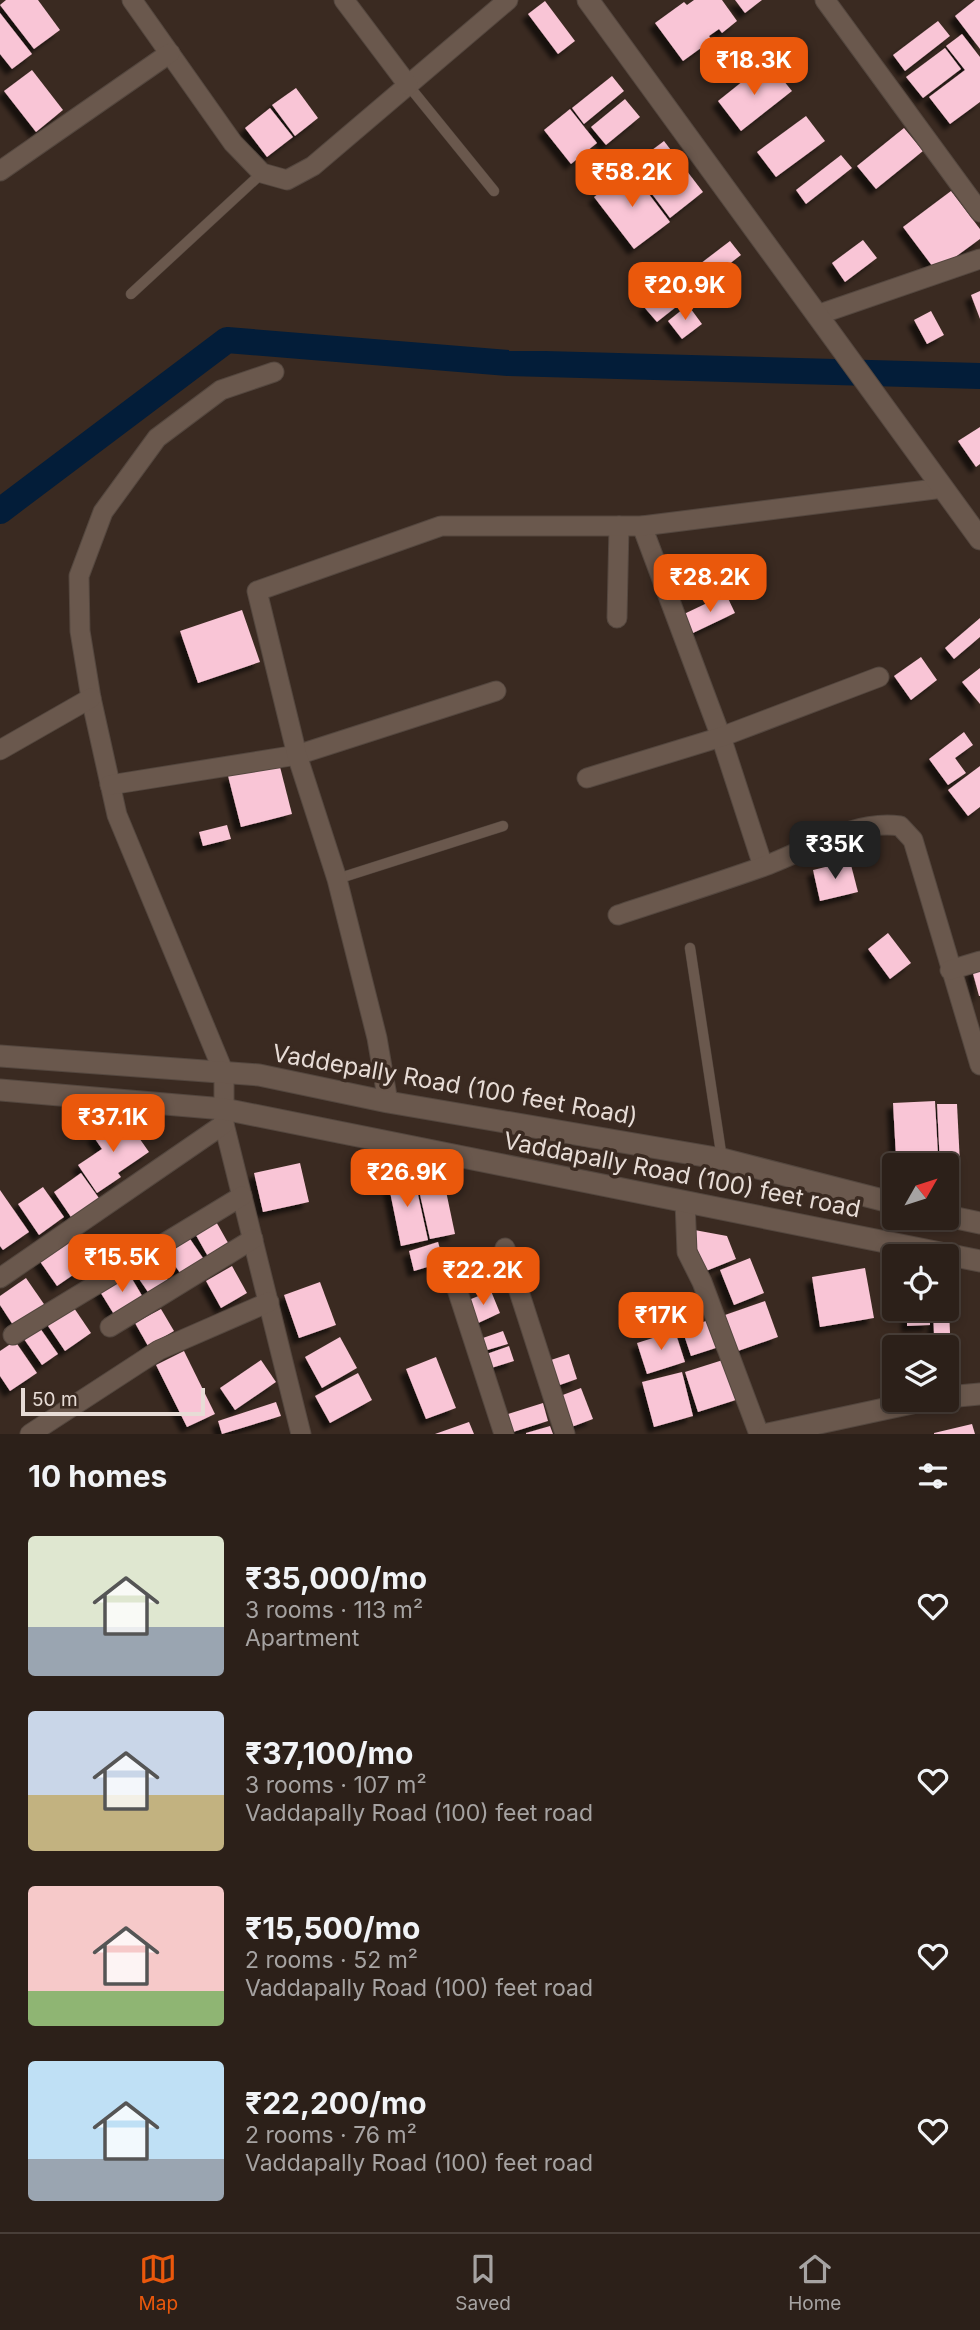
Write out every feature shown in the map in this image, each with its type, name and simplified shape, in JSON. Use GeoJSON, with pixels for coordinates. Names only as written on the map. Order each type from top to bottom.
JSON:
{"type":"FeatureCollection","features":[{"type":"Feature","properties":{"kind":"main road"},"geometry":{"type":"LineString","coordinates":[[588,0],[980,539]]}},
{"type":"Feature","properties":{"kind":"main road","name":"Vaddepally Road (100 feet Road)"},"geometry":{"type":"LineString","coordinates":[[0,1056],[259,1075],[388,1102],[722,1159],[882,1200]]}},
{"type":"Feature","properties":{"kind":"main road","name":"Vaddapally Road (100) feet road"},"geometry":{"type":"LineString","coordinates":[[0,1090],[224,1116],[685,1202],[980,1261]]}},
{"type":"Feature","properties":{"kind":"main road"},"geometry":{"type":"LineString","coordinates":[[959,1219],[980,1223]]}},
{"type":"Feature","properties":{"kind":"main road"},"geometry":{"type":"LineString","coordinates":[[959,1396],[980,1394]]}},
{"type":"Feature","properties":{"kind":"main road"},"geometry":{"type":"LineString","coordinates":[[768,1434],[882,1409]]}},
{"type":"Feature","properties":{"kind":"street"},"geometry":{"type":"LineString","coordinates":[[132,0],[233,143],[262,173],[287,180],[313,166],[508,0]]}},
{"type":"Feature","properties":{"kind":"street"},"geometry":{"type":"LineString","coordinates":[[344,0],[408,85]]}},
{"type":"Feature","properties":{"kind":"street"},"geometry":{"type":"LineString","coordinates":[[825,0],[980,212]]}},
{"type":"Feature","properties":{"kind":"street"},"geometry":{"type":"LineString","coordinates":[[0,172],[170,53]]}},
{"type":"Feature","properties":{"kind":"street"},"geometry":{"type":"LineString","coordinates":[[823,323],[980,259]]}},
{"type":"Feature","properties":{"kind":"street"},"geometry":{"type":"LineString","coordinates":[[274,372],[220,390],[157,438],[103,512],[79,576],[80,631],[91,698],[117,815],[224,1073],[224,1116],[302,1434]]}},
{"type":"Feature","properties":{"kind":"street"},"geometry":{"type":"LineString","coordinates":[[388,1102],[377,1038],[337,879],[297,755],[257,590],[441,526],[642,526],[943,488]]}},
{"type":"Feature","properties":{"kind":"street"},"geometry":{"type":"LineString","coordinates":[[617,618],[619,526]]}},
{"type":"Feature","properties":{"kind":"street"},"geometry":{"type":"LineString","coordinates":[[642,526],[721,737],[764,866]]}},
{"type":"Feature","properties":{"kind":"street"},"geometry":{"type":"LineString","coordinates":[[587,778],[721,737],[879,677]]}},
{"type":"Feature","properties":{"kind":"street"},"geometry":{"type":"LineString","coordinates":[[110,785],[297,755],[496,691]]}},
{"type":"Feature","properties":{"kind":"street"},"geometry":{"type":"LineString","coordinates":[[0,750],[91,698]]}},
{"type":"Feature","properties":{"kind":"street"},"geometry":{"type":"LineString","coordinates":[[618,915],[764,866],[864,827],[887,824],[901,826],[913,840],[980,1065]]}},
{"type":"Feature","properties":{"kind":"street"},"geometry":{"type":"LineString","coordinates":[[950,970],[980,961]]}},
{"type":"Feature","properties":{"kind":"street"},"geometry":{"type":"LineString","coordinates":[[0,1278],[224,1116]]}},
{"type":"Feature","properties":{"kind":"street"},"geometry":{"type":"LineString","coordinates":[[13,1335],[242,1196]]}},
{"type":"Feature","properties":{"kind":"street"},"geometry":{"type":"LineString","coordinates":[[685,1202],[687,1252],[702,1282],[760,1434]]}},
{"type":"Feature","properties":{"kind":"street"},"geometry":{"type":"LineString","coordinates":[[110,1328],[253,1239]]}},
{"type":"Feature","properties":{"kind":"street"},"geometry":{"type":"LineString","coordinates":[[505,1248],[565,1434]]}},
{"type":"Feature","properties":{"kind":"street"},"geometry":{"type":"LineString","coordinates":[[455,1283],[504,1434]]}},
{"type":"Feature","properties":{"kind":"street"},"geometry":{"type":"LineString","coordinates":[[30,1434],[159,1350],[269,1303]]}},
{"type":"Feature","properties":{"kind":"lane"},"geometry":{"type":"LineString","coordinates":[[408,85],[494,191]]}},
{"type":"Feature","properties":{"kind":"lane"},"geometry":{"type":"LineString","coordinates":[[131,294],[262,173]]}},
{"type":"Feature","properties":{"kind":"lane"},"geometry":{"type":"LineString","coordinates":[[337,879],[503,826]]}},
{"type":"Feature","properties":{"kind":"lane"},"geometry":{"type":"LineString","coordinates":[[690,948],[722,1159]]}},
{"type":"Feature","properties":{"kind":"building"},"geometry":{"type":"Polygon","coordinates":[[[6,0],[38,0],[60,30],[34,49],[0,5],[6,0]]]}},
{"type":"Feature","properties":{"kind":"building"},"geometry":{"type":"Polygon","coordinates":[[[694,0],[722,0],[737,21],[722,33],[719,29],[709,36],[712,40],[683,61],[655,23],[684,2],[687,5],[694,0]]]}},
{"type":"Feature","properties":{"kind":"building"},"geometry":{"type":"Polygon","coordinates":[[[735,0],[762,0],[745,13],[735,0]]]}},
{"type":"Feature","properties":{"kind":"building"},"geometry":{"type":"Polygon","coordinates":[[[975,0],[980,0],[980,49],[955,16],[975,0]]]}},
{"type":"Feature","properties":{"kind":"building"},"geometry":{"type":"Polygon","coordinates":[[[545,1],[575,41],[558,54],[528,14],[545,1]]]}},
{"type":"Feature","properties":{"kind":"building"},"geometry":{"type":"Polygon","coordinates":[[[0,13],[32,54],[12,69],[0,54],[0,13]]]}},
{"type":"Feature","properties":{"kind":"building"},"geometry":{"type":"Polygon","coordinates":[[[938,21],[950,36],[905,71],[893,55],[938,21]]]}},
{"type":"Feature","properties":{"kind":"building"},"geometry":{"type":"Polygon","coordinates":[[[962,34],[980,57],[980,102],[950,124],[929,97],[965,70],[946,46],[962,34]]]}},
{"type":"Feature","properties":{"kind":"building"},"geometry":{"type":"Polygon","coordinates":[[[945,48],[961,69],[923,98],[906,77],[945,48]]]}},
{"type":"Feature","properties":{"kind":"building"},"geometry":{"type":"Polygon","coordinates":[[[763,65],[774,78],[779,75],[792,91],[741,131],[718,101],[763,65]]]}},
{"type":"Feature","properties":{"kind":"building"},"geometry":{"type":"Polygon","coordinates":[[[32,70],[63,110],[36,132],[4,91],[32,70]]]}},
{"type":"Feature","properties":{"kind":"building"},"geometry":{"type":"Polygon","coordinates":[[[612,76],[624,91],[584,124],[572,108],[612,76]]]}},
{"type":"Feature","properties":{"kind":"building"},"geometry":{"type":"Polygon","coordinates":[[[296,88],[318,118],[295,136],[272,105],[296,88]]]}},
{"type":"Feature","properties":{"kind":"building"},"geometry":{"type":"Polygon","coordinates":[[[625,99],[640,117],[606,145],[591,127],[625,99]]]}},
{"type":"Feature","properties":{"kind":"building"},"geometry":{"type":"Polygon","coordinates":[[[270,108],[293,137],[267,157],[245,128],[270,108]]]}},
{"type":"Feature","properties":{"kind":"building"},"geometry":{"type":"Polygon","coordinates":[[[570,109],[597,143],[571,164],[544,130],[570,109]]]}},
{"type":"Feature","properties":{"kind":"building"},"geometry":{"type":"Polygon","coordinates":[[[806,116],[825,141],[776,177],[757,152],[806,116]]]}},
{"type":"Feature","properties":{"kind":"building"},"geometry":{"type":"Polygon","coordinates":[[[904,128],[923,151],[876,189],[857,166],[904,128]]]}},
{"type":"Feature","properties":{"kind":"building"},"geometry":{"type":"Polygon","coordinates":[[[664,141],[703,192],[670,218],[631,166],[664,141]]]}},
{"type":"Feature","properties":{"kind":"building"},"geometry":{"type":"Polygon","coordinates":[[[841,155],[852,168],[806,204],[796,190],[841,155]]]}},
{"type":"Feature","properties":{"kind":"building"},"geometry":{"type":"Polygon","coordinates":[[[630,169],[670,222],[634,249],[594,197],[630,169]]]}},
{"type":"Feature","properties":{"kind":"building"},"geometry":{"type":"Polygon","coordinates":[[[951,191],[980,229],[980,239],[936,271],[903,227],[951,191]]]}},
{"type":"Feature","properties":{"kind":"building"},"geometry":{"type":"Polygon","coordinates":[[[863,240],[877,258],[845,282],[832,263],[863,240]]]}},
{"type":"Feature","properties":{"kind":"building"},"geometry":{"type":"Polygon","coordinates":[[[730,241],[741,255],[707,281],[696,267],[730,241]]]}},
{"type":"Feature","properties":{"kind":"building"},"geometry":{"type":"Polygon","coordinates":[[[693,268],[705,284],[657,322],[644,307],[693,268]]]}},
{"type":"Feature","properties":{"kind":"building"},"geometry":{"type":"Polygon","coordinates":[[[980,291],[980,319],[971,295],[980,291]]]}},
{"type":"Feature","properties":{"kind":"building"},"geometry":{"type":"Polygon","coordinates":[[[688,305],[702,324],[682,339],[668,321],[688,305]]]}},
{"type":"Feature","properties":{"kind":"building"},"geometry":{"type":"Polygon","coordinates":[[[931,311],[944,335],[927,344],[914,320],[931,311]]]}},
{"type":"Feature","properties":{"kind":"building"},"geometry":{"type":"Polygon","coordinates":[[[980,427],[980,464],[976,467],[958,441],[980,427]]]}},
{"type":"Feature","properties":{"kind":"building"},"geometry":{"type":"Polygon","coordinates":[[[726,594],[735,613],[693,633],[684,614],[726,594]]]}},
{"type":"Feature","properties":{"kind":"building"},"geometry":{"type":"Polygon","coordinates":[[[242,610],[260,662],[198,683],[180,631],[242,610]]]}},
{"type":"Feature","properties":{"kind":"building"},"geometry":{"type":"Polygon","coordinates":[[[980,618],[980,637],[954,659],[945,648],[980,618]]]}},
{"type":"Feature","properties":{"kind":"building"},"geometry":{"type":"Polygon","coordinates":[[[921,657],[937,680],[911,700],[894,676],[921,657]]]}},
{"type":"Feature","properties":{"kind":"building"},"geometry":{"type":"Polygon","coordinates":[[[980,668],[980,704],[962,682],[980,668]]]}},
{"type":"Feature","properties":{"kind":"building"},"geometry":{"type":"Polygon","coordinates":[[[964,732],[973,745],[955,758],[966,773],[948,785],[929,759],[964,732]]]}},
{"type":"Feature","properties":{"kind":"building"},"geometry":{"type":"Polygon","coordinates":[[[279,763],[292,814],[241,827],[228,776],[279,763]]]}},
{"type":"Feature","properties":{"kind":"building"},"geometry":{"type":"Polygon","coordinates":[[[980,766],[980,807],[968,816],[948,790],[980,766]]]}},
{"type":"Feature","properties":{"kind":"building"},"geometry":{"type":"Polygon","coordinates":[[[227,825],[231,839],[203,846],[199,832],[227,825]]]}},
{"type":"Feature","properties":{"kind":"building"},"geometry":{"type":"Polygon","coordinates":[[[850,861],[858,892],[820,901],[813,870],[850,861]]]}},
{"type":"Feature","properties":{"kind":"building"},"geometry":{"type":"Polygon","coordinates":[[[888,933],[911,963],[890,979],[868,949],[888,933]]]}},
{"type":"Feature","properties":{"kind":"building"},"geometry":{"type":"Polygon","coordinates":[[[980,968],[980,996],[979,996],[972,970],[980,968]]]}},
{"type":"Feature","properties":{"kind":"building"},"geometry":{"type":"Polygon","coordinates":[[[935,1101],[938,1153],[896,1153],[893,1103],[935,1101]]]}},
{"type":"Feature","properties":{"kind":"building"},"geometry":{"type":"Polygon","coordinates":[[[937,1104],[957,1104],[960,1164],[959,1153],[939,1153],[937,1104]]]}},
{"type":"Feature","properties":{"kind":"building"},"geometry":{"type":"Polygon","coordinates":[[[123,1115],[149,1152],[118,1173],[121,1177],[97,1193],[78,1165],[102,1149],[93,1136],[123,1115]]]}},
{"type":"Feature","properties":{"kind":"building"},"geometry":{"type":"Polygon","coordinates":[[[300,1163],[309,1202],[263,1212],[254,1173],[300,1163]]]}},
{"type":"Feature","properties":{"kind":"building"},"geometry":{"type":"Polygon","coordinates":[[[413,1172],[428,1240],[401,1246],[387,1177],[413,1172]]]}},
{"type":"Feature","properties":{"kind":"building"},"geometry":{"type":"Polygon","coordinates":[[[442,1172],[455,1234],[430,1239],[416,1177],[442,1172]]]}},
{"type":"Feature","properties":{"kind":"building"},"geometry":{"type":"Polygon","coordinates":[[[81,1173],[101,1201],[73,1220],[54,1192],[81,1173]]]}},
{"type":"Feature","properties":{"kind":"building"},"geometry":{"type":"Polygon","coordinates":[[[43,1187],[64,1217],[39,1235],[18,1204],[43,1187]]]}},
{"type":"Feature","properties":{"kind":"building"},"geometry":{"type":"Polygon","coordinates":[[[0,1190],[29,1232],[3,1250],[0,1246],[0,1190]]]}},
{"type":"Feature","properties":{"kind":"building"},"geometry":{"type":"Polygon","coordinates":[[[214,1218],[231,1248],[210,1260],[193,1230],[214,1218]]]}},
{"type":"Feature","properties":{"kind":"building"},"geometry":{"type":"Polygon","coordinates":[[[689,1229],[727,1236],[736,1259],[706,1271],[689,1229]]]}},
{"type":"Feature","properties":{"kind":"building"},"geometry":{"type":"Polygon","coordinates":[[[186,1233],[205,1261],[183,1277],[163,1249],[186,1233]]]}},
{"type":"Feature","properties":{"kind":"building"},"geometry":{"type":"Polygon","coordinates":[[[74,1235],[92,1262],[57,1286],[39,1260],[74,1235]]]}},
{"type":"Feature","properties":{"kind":"building"},"geometry":{"type":"Polygon","coordinates":[[[438,1242],[444,1262],[414,1271],[409,1251],[438,1242]]]}},
{"type":"Feature","properties":{"kind":"building"},"geometry":{"type":"Polygon","coordinates":[[[151,1257],[171,1284],[152,1298],[133,1270],[151,1257]]]}},
{"type":"Feature","properties":{"kind":"building"},"geometry":{"type":"Polygon","coordinates":[[[750,1258],[764,1293],[734,1305],[720,1270],[750,1258]]]}},
{"type":"Feature","properties":{"kind":"building"},"geometry":{"type":"Polygon","coordinates":[[[232,1266],[247,1293],[221,1308],[206,1281],[232,1266]]]}},
{"type":"Feature","properties":{"kind":"building"},"geometry":{"type":"Polygon","coordinates":[[[865,1268],[874,1318],[820,1327],[812,1277],[865,1268]]]}},
{"type":"Feature","properties":{"kind":"building"},"geometry":{"type":"Polygon","coordinates":[[[128,1272],[144,1299],[115,1316],[99,1290],[128,1272]]]}},
{"type":"Feature","properties":{"kind":"building"},"geometry":{"type":"Polygon","coordinates":[[[26,1278],[46,1307],[15,1328],[0,1305],[0,1296],[26,1278]]]}},
{"type":"Feature","properties":{"kind":"building"},"geometry":{"type":"Polygon","coordinates":[[[320,1282],[336,1325],[299,1338],[284,1295],[320,1282]]]}},
{"type":"Feature","properties":{"kind":"building"},"geometry":{"type":"Polygon","coordinates":[[[491,1291],[500,1313],[476,1324],[466,1301],[491,1291]]]}},
{"type":"Feature","properties":{"kind":"building"},"geometry":{"type":"Polygon","coordinates":[[[765,1301],[778,1337],[738,1351],[725,1315],[765,1301]]]}},
{"type":"Feature","properties":{"kind":"building"},"geometry":{"type":"Polygon","coordinates":[[[72,1305],[91,1333],[65,1351],[46,1323],[72,1305]]]}},
{"type":"Feature","properties":{"kind":"building"},"geometry":{"type":"Polygon","coordinates":[[[161,1309],[174,1331],[148,1346],[135,1323],[161,1309]]]}},
{"type":"Feature","properties":{"kind":"building"},"geometry":{"type":"Polygon","coordinates":[[[712,1319],[722,1346],[691,1356],[682,1329],[712,1319]]]}},
{"type":"Feature","properties":{"kind":"building"},"geometry":{"type":"Polygon","coordinates":[[[907,1321],[930,1321],[930,1325],[907,1326],[907,1321]]]}},
{"type":"Feature","properties":{"kind":"building"},"geometry":{"type":"Polygon","coordinates":[[[933,1321],[950,1321],[950,1333],[934,1334],[933,1321]]]}},
{"type":"Feature","properties":{"kind":"building"},"geometry":{"type":"Polygon","coordinates":[[[40,1328],[58,1354],[42,1365],[24,1339],[40,1328]]]}},
{"type":"Feature","properties":{"kind":"building"},"geometry":{"type":"Polygon","coordinates":[[[503,1331],[508,1344],[484,1351],[480,1339],[503,1331]]]}},
{"type":"Feature","properties":{"kind":"building"},"geometry":{"type":"Polygon","coordinates":[[[675,1331],[685,1362],[647,1374],[637,1343],[675,1331]]]}},
{"type":"Feature","properties":{"kind":"building"},"geometry":{"type":"Polygon","coordinates":[[[340,1337],[357,1368],[322,1388],[305,1357],[340,1337]]]}},
{"type":"Feature","properties":{"kind":"building"},"geometry":{"type":"Polygon","coordinates":[[[15,1341],[37,1373],[10,1391],[0,1376],[0,1351],[15,1341]]]}},
{"type":"Feature","properties":{"kind":"building"},"geometry":{"type":"Polygon","coordinates":[[[509,1346],[514,1361],[488,1369],[484,1355],[509,1346]]]}},
{"type":"Feature","properties":{"kind":"building"},"geometry":{"type":"Polygon","coordinates":[[[184,1351],[215,1414],[187,1427],[156,1365],[184,1351]]]}},
{"type":"Feature","properties":{"kind":"building"},"geometry":{"type":"Polygon","coordinates":[[[569,1354],[577,1379],[554,1387],[545,1362],[569,1354]]]}},
{"type":"Feature","properties":{"kind":"building"},"geometry":{"type":"Polygon","coordinates":[[[436,1357],[456,1408],[426,1419],[406,1369],[436,1357]]]}},
{"type":"Feature","properties":{"kind":"building"},"geometry":{"type":"Polygon","coordinates":[[[726,1359],[739,1399],[698,1412],[685,1372],[726,1359]]]}},
{"type":"Feature","properties":{"kind":"building"},"geometry":{"type":"Polygon","coordinates":[[[261,1360],[276,1382],[235,1410],[220,1388],[261,1360]]]}},
{"type":"Feature","properties":{"kind":"building"},"geometry":{"type":"Polygon","coordinates":[[[682,1372],[693,1416],[654,1427],[642,1382],[682,1372]]]}},
{"type":"Feature","properties":{"kind":"building"},"geometry":{"type":"Polygon","coordinates":[[[358,1373],[372,1400],[330,1423],[315,1396],[358,1373]]]}},
{"type":"Feature","properties":{"kind":"building"},"geometry":{"type":"Polygon","coordinates":[[[581,1388],[593,1419],[566,1429],[555,1398],[581,1388]]]}},
{"type":"Feature","properties":{"kind":"building"},"geometry":{"type":"Polygon","coordinates":[[[276,1402],[281,1416],[222,1434],[218,1421],[276,1402]]]}},
{"type":"Feature","properties":{"kind":"building"},"geometry":{"type":"Polygon","coordinates":[[[543,1403],[548,1421],[513,1432],[508,1414],[543,1403]]]}},
{"type":"Feature","properties":{"kind":"building"},"geometry":{"type":"Polygon","coordinates":[[[469,1422],[474,1434],[435,1434],[469,1422]]]}},
{"type":"Feature","properties":{"kind":"building"},"geometry":{"type":"Polygon","coordinates":[[[972,1424],[975,1434],[934,1434],[934,1433],[972,1424]]]}},
{"type":"Feature","properties":{"kind":"building"},"geometry":{"type":"Polygon","coordinates":[[[550,1426],[553,1434],[526,1434],[526,1433],[550,1426]]]}},
{"type":"Feature","properties":{"kind":"waterway"},"geometry":{"type":"LineString","coordinates":[[0,511],[227,340],[508,363],[980,376]]}}]}
